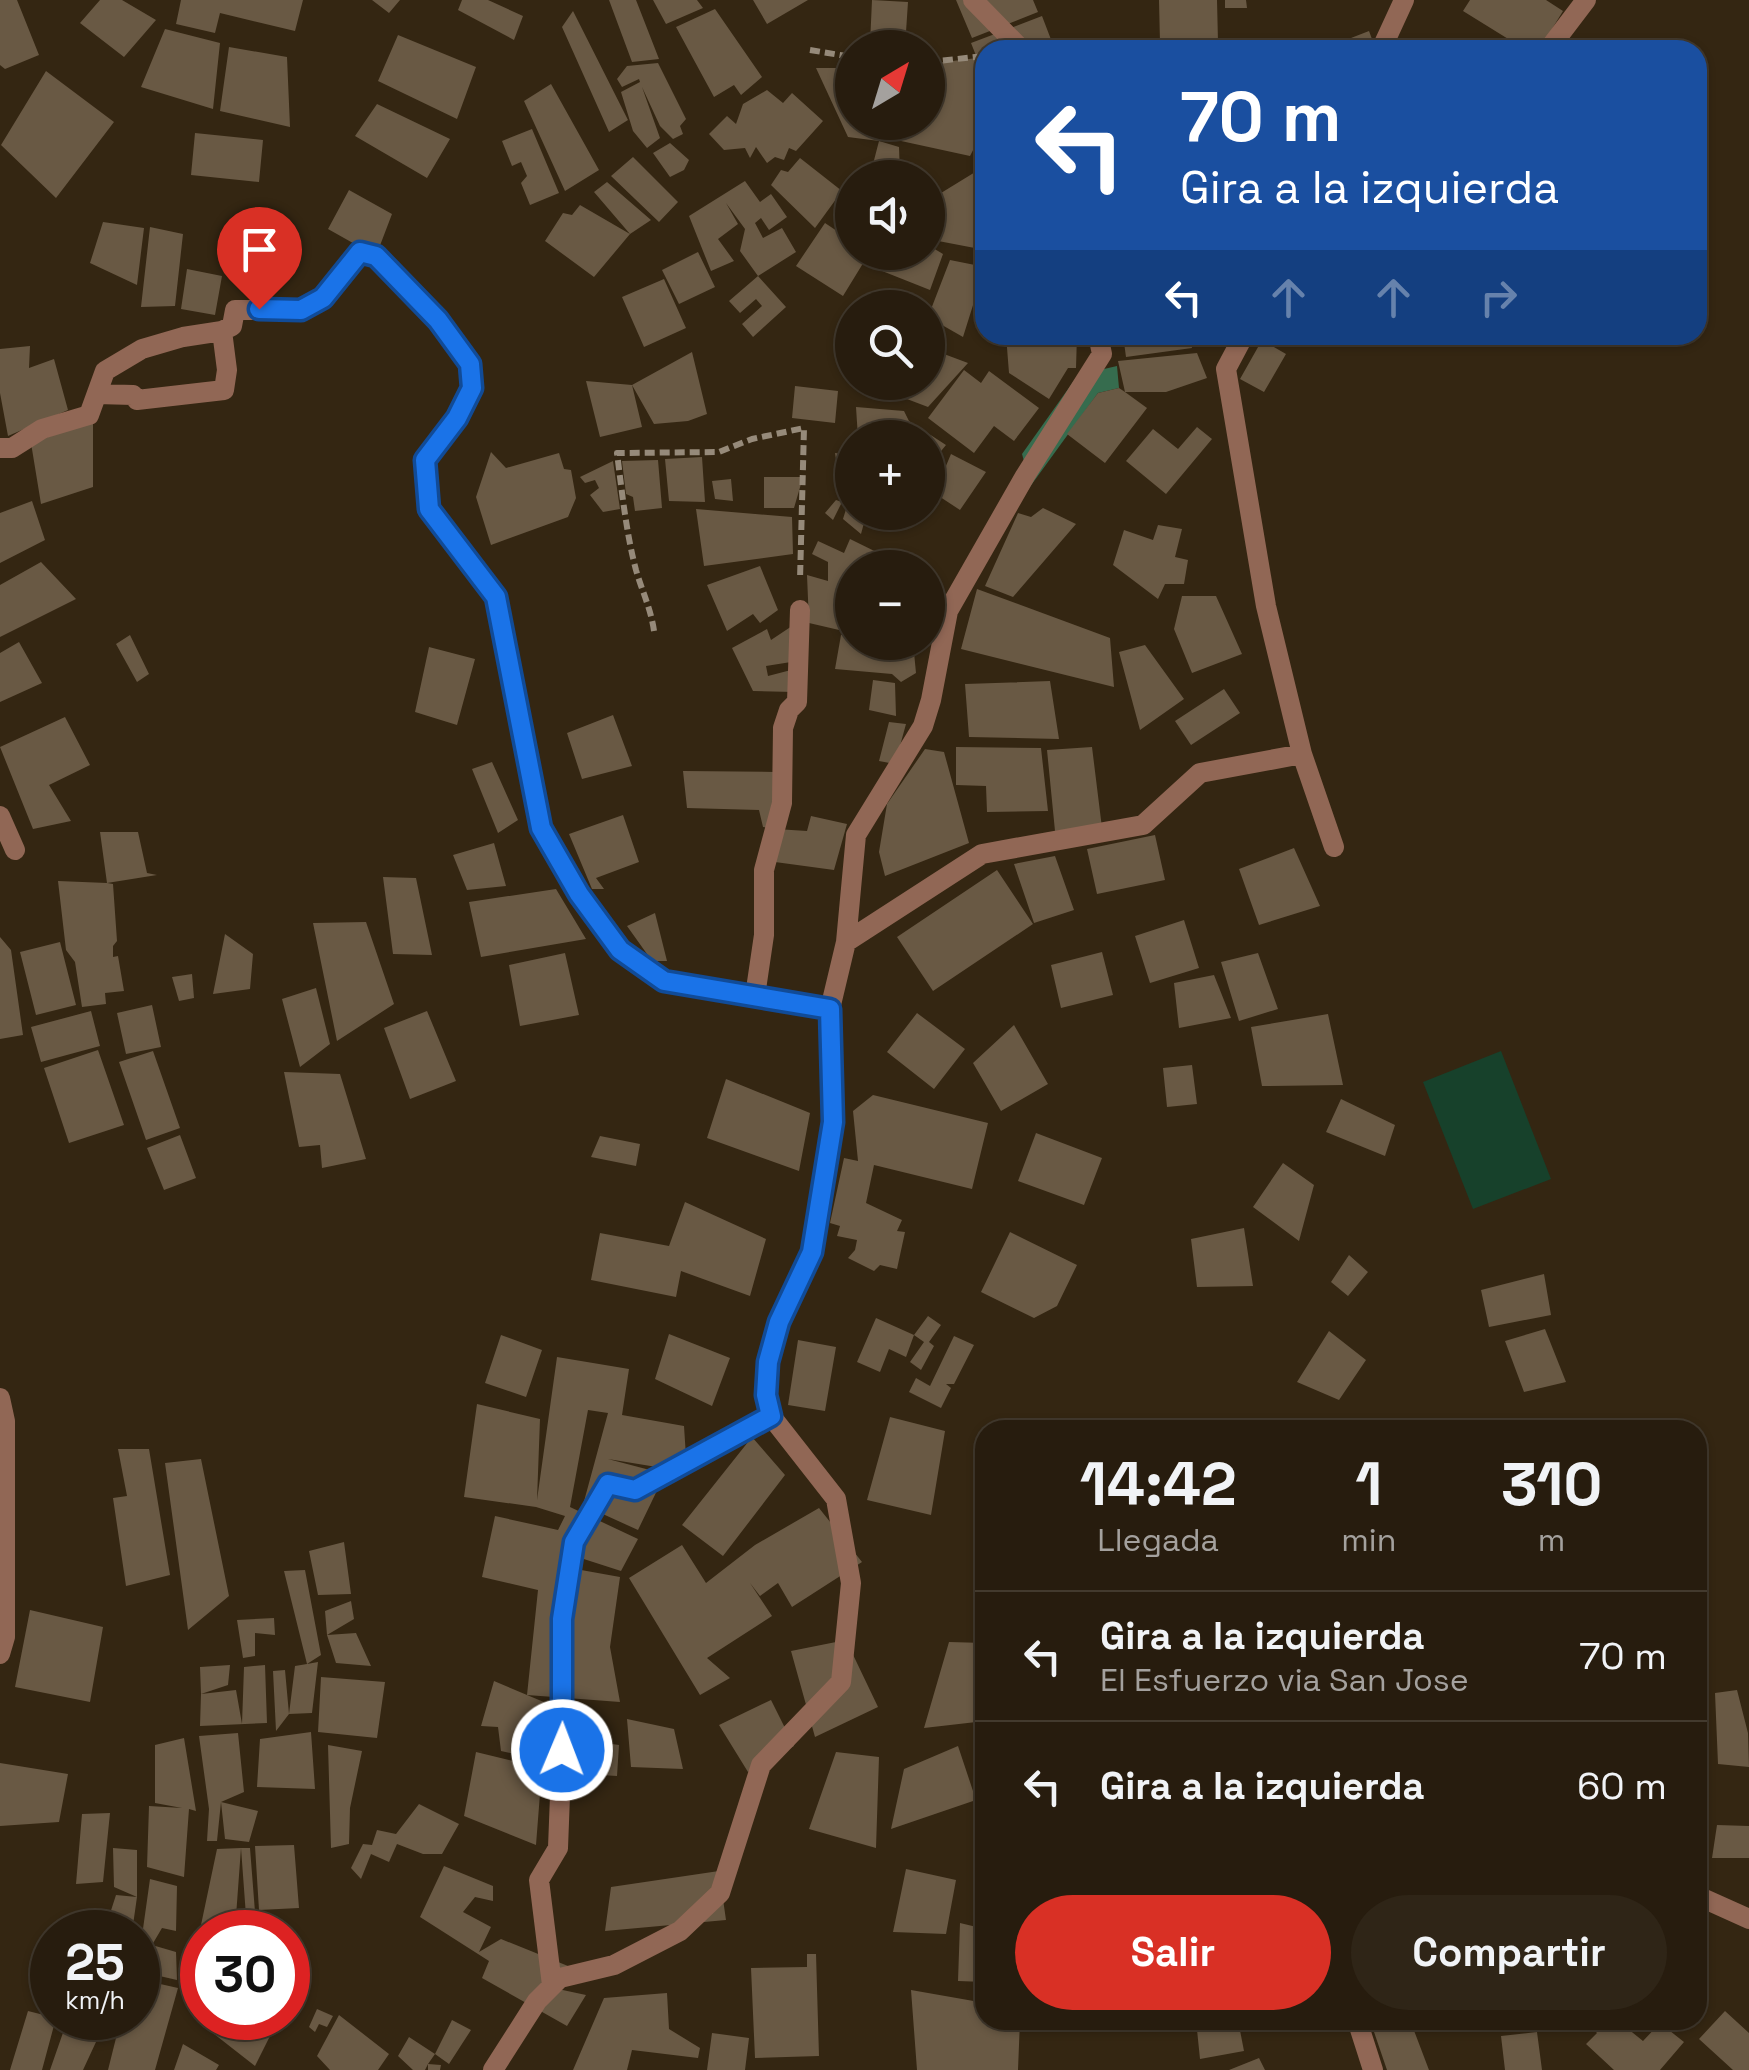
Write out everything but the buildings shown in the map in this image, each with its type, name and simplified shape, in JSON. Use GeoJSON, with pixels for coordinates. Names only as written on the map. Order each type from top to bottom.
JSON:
{"type":"FeatureCollection","features":[{"type":"Feature","properties":{"kind":"street"},"geometry":{"type":"LineString","coordinates":[[974,0],[1012,40]]}},
{"type":"Feature","properties":{"kind":"street"},"geometry":{"type":"LineString","coordinates":[[1386,40],[1404,0]]}},
{"type":"Feature","properties":{"kind":"street"},"geometry":{"type":"LineString","coordinates":[[1556,40],[1586,0]]}},
{"type":"Feature","properties":{"kind":"street"},"geometry":{"type":"LineString","coordinates":[[0,448],[12,448],[42,429],[89,415],[105,371],[142,349],[222,331],[232,326],[235,310],[301,310],[323,298],[360,252],[376,256],[438,320],[470,364],[472,388],[457,418],[425,460],[429,509],[496,597],[541,828],[579,894],[620,950],[664,981],[830,1009]]}},
{"type":"Feature","properties":{"kind":"street"},"geometry":{"type":"LineString","coordinates":[[97,394],[133,395],[137,400],[224,390],[227,370],[222,331]]}},
{"type":"Feature","properties":{"kind":"street"},"geometry":{"type":"LineString","coordinates":[[493,2070],[537,2002],[560,1978],[614,1966],[680,1932],[720,1894],[761,1764],[841,1682],[850,1583],[836,1498],[771,1416],[766,1395],[768,1362],[779,1322],[812,1252],[833,1122],[830,1009],[846,942],[856,835],[923,726],[948,612],[1025,476],[1102,354],[1100,345]]}},
{"type":"Feature","properties":{"kind":"street"},"geometry":{"type":"LineString","coordinates":[[1239,345],[1226,369],[1266,606],[1302,754],[1334,847]]}},
{"type":"Feature","properties":{"kind":"street"},"geometry":{"type":"LineString","coordinates":[[756,996],[764,935],[764,870],[782,803],[783,728],[788,710],[797,702],[800,610]]}},
{"type":"Feature","properties":{"kind":"street"},"geometry":{"type":"LineString","coordinates":[[846,942],[982,854],[1142,825],[1200,774],[1302,754]]}},
{"type":"Feature","properties":{"kind":"street"},"geometry":{"type":"LineString","coordinates":[[0,816],[15,850]]}},
{"type":"Feature","properties":{"kind":"street"},"geometry":{"type":"LineString","coordinates":[[0,1398],[5,1421],[6,1598],[6,1637],[0,1654]]}},
{"type":"Feature","properties":{"kind":"street"},"geometry":{"type":"LineString","coordinates":[[552,1986],[539,1880],[558,1848],[562,1619],[574,1542],[608,1484],[635,1490],[771,1416]]}},
{"type":"Feature","properties":{"kind":"street"},"geometry":{"type":"LineString","coordinates":[[1707,1900],[1749,1918]]}},
{"type":"Feature","properties":{"kind":"street"},"geometry":{"type":"LineString","coordinates":[[1360,2030],[1373,2070]]}},
{"type":"Feature","properties":{"kind":"path"},"geometry":{"type":"LineString","coordinates":[[810,50],[835,54]]}},
{"type":"Feature","properties":{"kind":"path"},"geometry":{"type":"LineString","coordinates":[[945,60],[975,57]]}},
{"type":"Feature","properties":{"kind":"path"},"geometry":{"type":"LineString","coordinates":[[654,631],[626,522],[616,454],[718,452],[752,439],[804,428],[800,610]]}},
{"type":"Feature","properties":{"kind":"green space"},"geometry":{"type":"Polygon","coordinates":[[[1117,366],[1119,388],[1098,393],[1016,506],[1027,472],[1022,454],[1078,375],[1117,366]]]}},
{"type":"Feature","properties":{"kind":"green space"},"geometry":{"type":"Polygon","coordinates":[[[1501,1051],[1551,1179],[1473,1209],[1423,1082],[1501,1051]]]}},
{"type":"Feature","properties":{"kind":"route"},"geometry":{"type":"LineString","coordinates":[[259,309],[301,310],[323,298],[360,252],[376,256],[438,320],[470,364],[472,388],[457,418],[425,460],[429,509],[496,597],[541,828],[579,894],[620,950],[664,981],[830,1009],[833,1122],[812,1252],[779,1322],[768,1362],[766,1395],[771,1416],[635,1490],[608,1484],[574,1542],[562,1619],[562,1750]]}}]}
